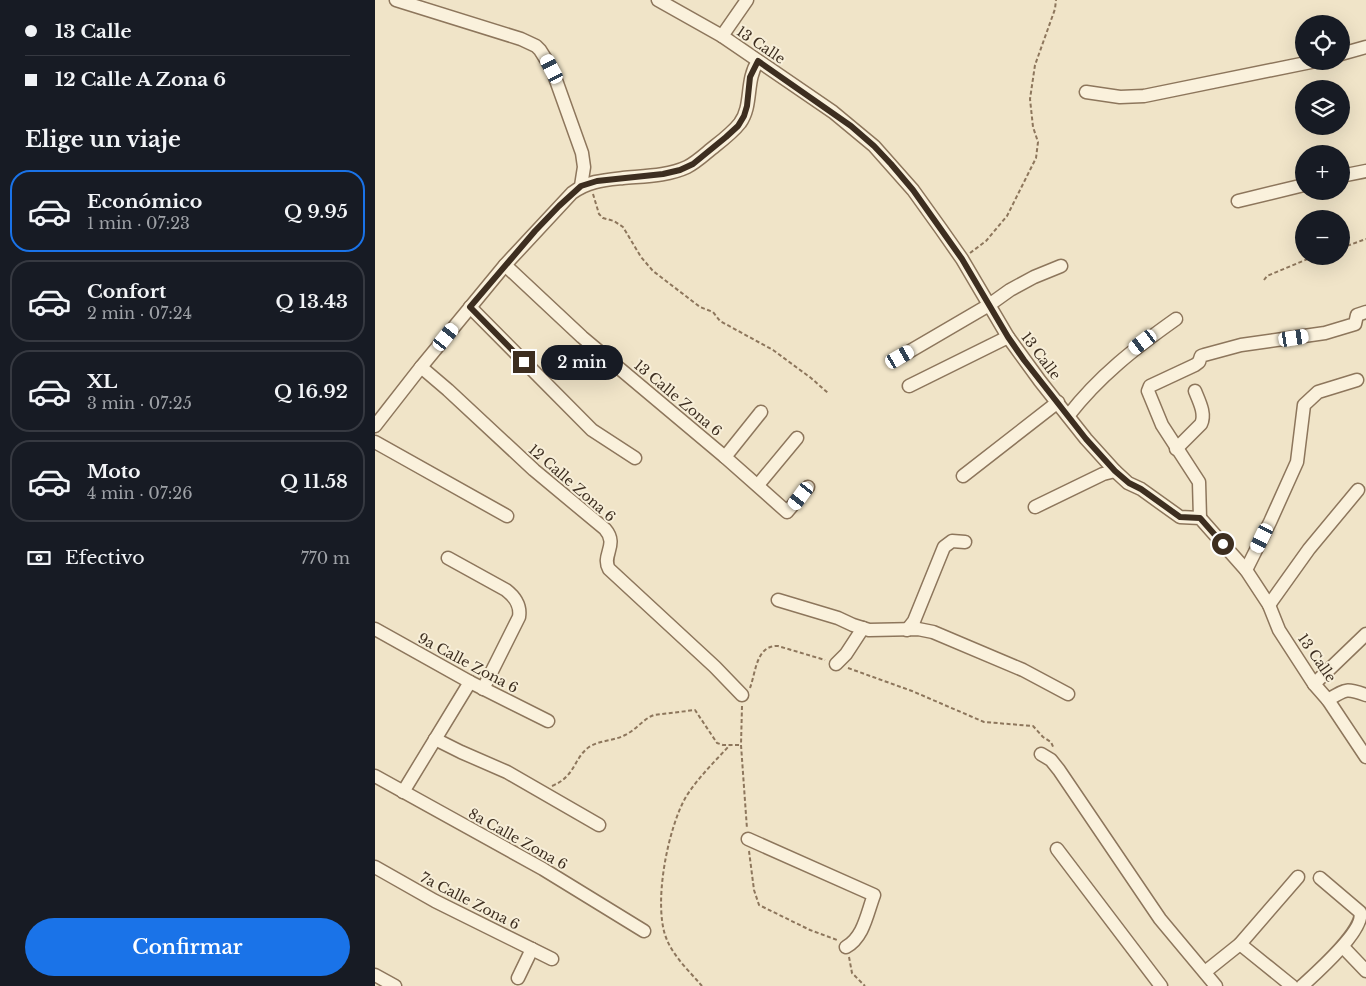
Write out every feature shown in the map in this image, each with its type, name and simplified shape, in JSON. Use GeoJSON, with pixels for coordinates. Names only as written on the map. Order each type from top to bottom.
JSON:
{"type":"FeatureCollection","features":[{"type":"Feature","properties":{"kind":"street"},"geometry":{"type":"LineString","coordinates":[[395,0],[521,39],[540,50],[552,69],[582,153],[584,167],[581,186]]}},
{"type":"Feature","properties":{"kind":"street","name":"13 Calle"},"geometry":{"type":"LineString","coordinates":[[658,0],[722,36],[833,112],[874,146],[913,190],[962,259],[1008,337],[1086,439],[1115,471],[1129,483],[1141,489],[1180,517],[1200,518],[1246,570],[1269,605],[1279,630],[1314,684],[1328,700],[1366,757]]}},
{"type":"Feature","properties":{"kind":"street"},"geometry":{"type":"LineString","coordinates":[[722,36],[747,0]]}},
{"type":"Feature","properties":{"kind":"street"},"geometry":{"type":"LineString","coordinates":[[1350,51],[1366,46]]}},
{"type":"Feature","properties":{"kind":"street"},"geometry":{"type":"LineString","coordinates":[[375,426],[381,409],[421,367],[505,265],[559,206],[581,186],[597,181],[672,172],[693,164],[726,137],[741,121],[747,106],[750,77],[758,61]]}},
{"type":"Feature","properties":{"kind":"street"},"geometry":{"type":"LineString","coordinates":[[1086,92],[1120,96],[1144,96],[1295,65]]}},
{"type":"Feature","properties":{"kind":"street"},"geometry":{"type":"LineString","coordinates":[[1350,174],[1366,171]]}},
{"type":"Feature","properties":{"kind":"street"},"geometry":{"type":"LineString","coordinates":[[1238,201],[1295,187]]}},
{"type":"Feature","properties":{"kind":"street","name":"13 Calle Zona 6"},"geometry":{"type":"LineString","coordinates":[[505,265],[582,337],[758,485],[787,512],[808,487]]}},
{"type":"Feature","properties":{"kind":"street"},"geometry":{"type":"LineString","coordinates":[[900,357],[989,306],[1010,290],[1034,277],[1061,266]]}},
{"type":"Feature","properties":{"kind":"street"},"geometry":{"type":"LineString","coordinates":[[470,307],[592,430],[635,458]]}},
{"type":"Feature","properties":{"kind":"street"},"geometry":{"type":"LineString","coordinates":[[1200,518],[1199,482],[1161,425],[1148,391],[1150,386],[1195,365],[1199,362],[1201,356],[1241,345],[1325,333],[1355,324],[1357,315],[1366,312]]}},
{"type":"Feature","properties":{"kind":"street"},"geometry":{"type":"LineString","coordinates":[[1068,416],[1109,370],[1176,319]]}},
{"type":"Feature","properties":{"kind":"street"},"geometry":{"type":"LineString","coordinates":[[909,386],[1008,337]]}},
{"type":"Feature","properties":{"kind":"street","name":"12 Calle Zona 6"},"geometry":{"type":"LineString","coordinates":[[421,367],[449,390],[520,457],[605,529],[611,541],[606,560],[609,569],[715,667],[742,695]]}},
{"type":"Feature","properties":{"kind":"street"},"geometry":{"type":"LineString","coordinates":[[1246,570],[1297,462],[1305,404],[1318,392],[1357,380]]}},
{"type":"Feature","properties":{"kind":"street"},"geometry":{"type":"LineString","coordinates":[[1176,449],[1203,420],[1203,412],[1195,391]]}},
{"type":"Feature","properties":{"kind":"street"},"geometry":{"type":"LineString","coordinates":[[963,476],[1058,402]]}},
{"type":"Feature","properties":{"kind":"street"},"geometry":{"type":"LineString","coordinates":[[725,457],[761,412]]}},
{"type":"Feature","properties":{"kind":"street"},"geometry":{"type":"LineString","coordinates":[[758,485],[797,438]]}},
{"type":"Feature","properties":{"kind":"street"},"geometry":{"type":"LineString","coordinates":[[375,442],[507,516]]}},
{"type":"Feature","properties":{"kind":"street"},"geometry":{"type":"LineString","coordinates":[[1035,507],[1103,474],[1115,471]]}},
{"type":"Feature","properties":{"kind":"street"},"geometry":{"type":"LineString","coordinates":[[1269,605],[1309,549],[1358,490]]}},
{"type":"Feature","properties":{"kind":"street"},"geometry":{"type":"LineString","coordinates":[[907,630],[914,621],[944,547],[952,541],[965,542]]}},
{"type":"Feature","properties":{"kind":"street"},"geometry":{"type":"LineString","coordinates":[[448,558],[507,590],[513,595],[519,607],[519,617],[483,689]]}},
{"type":"Feature","properties":{"kind":"street"},"geometry":{"type":"LineString","coordinates":[[778,600],[838,618],[869,630],[919,629],[933,632],[1023,670],[1068,694]]}},
{"type":"Feature","properties":{"kind":"street"},"geometry":{"type":"LineString","coordinates":[[836,664],[846,654],[863,628]]}},
{"type":"Feature","properties":{"kind":"street","name":"9a Calle Zona 6"},"geometry":{"type":"LineString","coordinates":[[375,629],[483,689],[548,721]]}},
{"type":"Feature","properties":{"kind":"street"},"geometry":{"type":"LineString","coordinates":[[1314,684],[1366,634]]}},
{"type":"Feature","properties":{"kind":"street"},"geometry":{"type":"LineString","coordinates":[[403,792],[470,682]]}},
{"type":"Feature","properties":{"kind":"street"},"geometry":{"type":"LineString","coordinates":[[1328,700],[1343,691],[1349,690],[1366,695]]}},
{"type":"Feature","properties":{"kind":"street"},"geometry":{"type":"LineString","coordinates":[[435,739],[507,772],[599,825]]}},
{"type":"Feature","properties":{"kind":"street"},"geometry":{"type":"LineString","coordinates":[[1041,754],[1051,760],[1059,770],[1160,919],[1216,986]]}},
{"type":"Feature","properties":{"kind":"street","name":"8a Calle Zona 6"},"geometry":{"type":"LineString","coordinates":[[375,776],[543,869],[644,931]]}},
{"type":"Feature","properties":{"kind":"street"},"geometry":{"type":"LineString","coordinates":[[748,839],[874,894],[861,933],[857,939],[846,947]]}},
{"type":"Feature","properties":{"kind":"street"},"geometry":{"type":"LineString","coordinates":[[1057,849],[1161,986]]}},
{"type":"Feature","properties":{"kind":"street","name":"7a Calle Zona 6"},"geometry":{"type":"LineString","coordinates":[[375,867],[435,901],[552,959]]}},
{"type":"Feature","properties":{"kind":"street"},"geometry":{"type":"LineString","coordinates":[[1205,972],[1240,944],[1297,877]]}},
{"type":"Feature","properties":{"kind":"street"},"geometry":{"type":"LineString","coordinates":[[1302,986],[1343,947],[1360,924],[1362,916],[1360,912],[1319,878]]}},
{"type":"Feature","properties":{"kind":"street"},"geometry":{"type":"LineString","coordinates":[[1240,944],[1292,986]]}},
{"type":"Feature","properties":{"kind":"street"},"geometry":{"type":"LineString","coordinates":[[1343,947],[1366,971]]}},
{"type":"Feature","properties":{"kind":"street"},"geometry":{"type":"LineString","coordinates":[[518,978],[532,949]]}},
{"type":"Feature","properties":{"kind":"street"},"geometry":{"type":"LineString","coordinates":[[375,975],[393,986]]}},
{"type":"Feature","properties":{"kind":"path"},"geometry":{"type":"LineString","coordinates":[[962,259],[986,241],[1007,216],[1037,158],[1038,142],[1033,127],[1030,99],[1035,65],[1057,0]]}},
{"type":"Feature","properties":{"kind":"path"},"geometry":{"type":"LineString","coordinates":[[581,186],[588,188],[594,194],[597,211],[601,216],[623,227],[641,257],[653,271],[700,307],[713,312],[720,321],[773,350],[828,393]]}},
{"type":"Feature","properties":{"kind":"path"},"geometry":{"type":"LineString","coordinates":[[1350,245],[1366,240]]}},
{"type":"Feature","properties":{"kind":"path"},"geometry":{"type":"LineString","coordinates":[[1264,280],[1267,276],[1295,264]]}},
{"type":"Feature","properties":{"kind":"path"},"geometry":{"type":"LineString","coordinates":[[865,986],[852,973],[846,947],[836,939],[810,930],[759,905],[754,890],[741,745],[742,695],[749,689],[761,654],[770,646],[778,646],[836,664],[912,692],[984,722],[1033,726],[1043,737],[1051,742],[1054,748],[1052,752],[1041,754]]}},
{"type":"Feature","properties":{"kind":"path"},"geometry":{"type":"LineString","coordinates":[[542,793],[545,789],[568,776],[589,747],[624,736],[651,716],[695,710],[717,743],[741,745]]}},
{"type":"Feature","properties":{"kind":"path"},"geometry":{"type":"LineString","coordinates":[[701,986],[668,943],[662,922],[661,888],[672,832],[683,802],[697,782],[730,745]]}},
{"type":"Feature","properties":{"kind":"route"},"geometry":{"type":"LineString","coordinates":[[524,362],[470,307],[535,231],[581,186],[597,181],[663,174],[680,170],[693,164],[726,137],[738,126],[744,116],[750,77],[758,61],[833,112],[874,146],[891,164],[941,228],[1024,360],[1086,439],[1115,471],[1129,483],[1141,489],[1180,517],[1200,518],[1223,544]]}}]}
